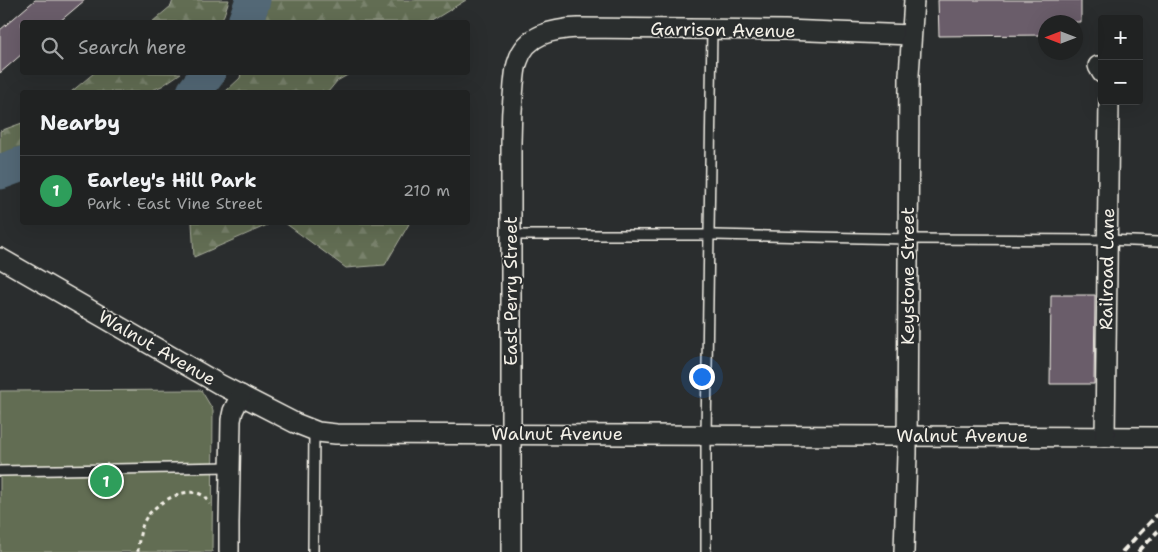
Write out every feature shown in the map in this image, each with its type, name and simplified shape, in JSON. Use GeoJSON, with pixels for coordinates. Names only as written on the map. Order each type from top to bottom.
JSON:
{"type":"FeatureCollection","features":[{"type":"Feature","properties":{"kind":"street","name":"Keystone Street"},"geometry":{"type":"LineString","coordinates":[[904,552],[907,436],[909,75],[914,0]]}},
{"type":"Feature","properties":{"kind":"street","name":"Garrison Avenue"},"geometry":{"type":"LineString","coordinates":[[537,37],[550,31],[578,28],[785,30],[911,35]]}},
{"type":"Feature","properties":{"kind":"street","name":"East Perry Street"},"geometry":{"type":"LineString","coordinates":[[511,552],[510,143],[512,99],[517,63],[520,55],[529,43],[537,37]]}},
{"type":"Feature","properties":{"kind":"street","name":"Railroad Lane"},"geometry":{"type":"LineString","coordinates":[[1105,437],[1109,105]]}},
{"type":"Feature","properties":{"kind":"street","name":"Walnut Avenue"},"geometry":{"type":"LineString","coordinates":[[0,258],[219,384],[295,423],[318,432],[336,434],[1158,437]]}},
{"type":"Feature","properties":{"kind":"street"},"geometry":{"type":"LineString","coordinates":[[229,552],[231,420],[241,395]]}},
{"type":"Feature","properties":{"kind":"lane"},"geometry":{"type":"LineString","coordinates":[[706,552],[712,29]]}},
{"type":"Feature","properties":{"kind":"lane"},"geometry":{"type":"LineString","coordinates":[[511,235],[709,235],[1158,242]]}},
{"type":"Feature","properties":{"kind":"lane"},"geometry":{"type":"LineString","coordinates":[[313,552],[314,430]]}},
{"type":"Feature","properties":{"kind":"lane"},"geometry":{"type":"LineString","coordinates":[[0,471],[230,467]]}},
{"type":"Feature","properties":{"kind":"path"},"geometry":{"type":"LineString","coordinates":[[138,552],[143,526],[148,516],[171,497],[182,493],[194,492],[205,496],[210,502]]}},
{"type":"Feature","properties":{"kind":"green space"},"geometry":{"type":"Polygon","coordinates":[[[173,0],[229,0],[221,20],[154,20],[171,6],[173,0]]]}},
{"type":"Feature","properties":{"kind":"green space"},"geometry":{"type":"Polygon","coordinates":[[[264,0],[466,0],[433,20],[256,20],[264,0]]]}},
{"type":"Feature","properties":{"kind":"green space"},"geometry":{"type":"Polygon","coordinates":[[[92,75],[178,75],[153,90],[73,90],[92,75]]]}},
{"type":"Feature","properties":{"kind":"green space"},"geometry":{"type":"Polygon","coordinates":[[[240,75],[348,75],[337,81],[330,90],[227,90],[240,78],[240,75]]]}},
{"type":"Feature","properties":{"kind":"green space"},"geometry":{"type":"Polygon","coordinates":[[[20,124],[20,152],[0,159],[0,131],[20,124]]]}},
{"type":"Feature","properties":{"kind":"green space"},"geometry":{"type":"Polygon","coordinates":[[[192,225],[267,225],[194,257],[192,225]]]}},
{"type":"Feature","properties":{"kind":"green space"},"geometry":{"type":"Polygon","coordinates":[[[288,225],[408,225],[385,265],[346,268],[288,225]]]}},
{"type":"Feature","properties":{"kind":"green space"},"geometry":{"type":"Polygon","coordinates":[[[201,390],[213,410],[212,552],[0,552],[0,391],[201,390]]]}},
{"type":"Feature","properties":{"kind":"building"},"geometry":{"type":"Polygon","coordinates":[[[35,0],[85,0],[61,20],[20,20],[20,56],[0,73],[0,30],[35,0]]]}},
{"type":"Feature","properties":{"kind":"building"},"geometry":{"type":"Polygon","coordinates":[[[938,0],[1081,0],[1081,15],[1038,15],[1038,35],[939,36],[938,0]]]}},
{"type":"Feature","properties":{"kind":"building"},"geometry":{"type":"Polygon","coordinates":[[[1051,295],[1095,295],[1094,384],[1050,384],[1051,295]]]}},
{"type":"Feature","properties":{"kind":"waterway"},"geometry":{"type":"LineString","coordinates":[[246,20],[253,0]]}},
{"type":"Feature","properties":{"kind":"waterway"},"geometry":{"type":"LineString","coordinates":[[196,90],[207,75]]}},
{"type":"Feature","properties":{"kind":"waterway"},"geometry":{"type":"LineString","coordinates":[[0,172],[20,165]]}},
{"type":"Feature","properties":{"kind":"railway"},"geometry":{"type":"LineString","coordinates":[[1122,552],[1158,514]]}},
{"type":"Feature","properties":{"kind":"railway"},"geometry":{"type":"LineString","coordinates":[[1138,552],[1158,531]]}},
{"type":"Feature","properties":{"kind":"place","name":"Earley's Hill Park"},"geometry":{"type":"Point","coordinates":[106,481]}}]}
